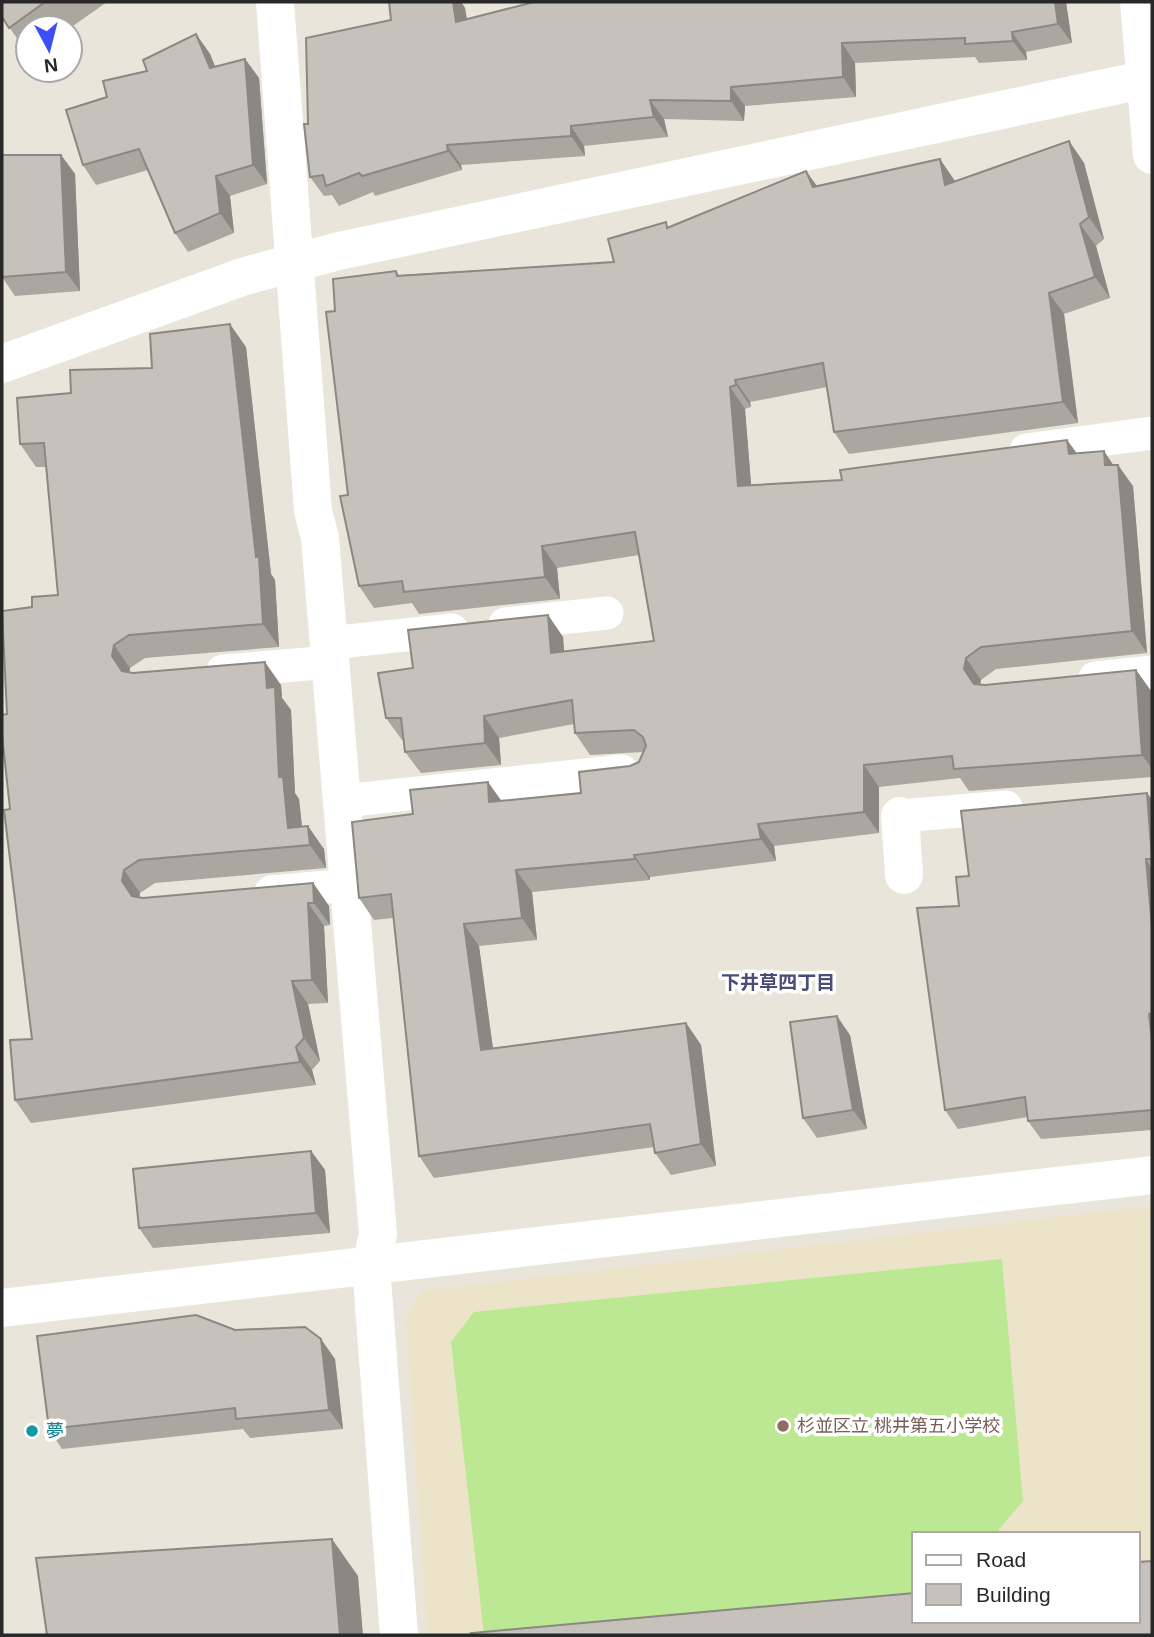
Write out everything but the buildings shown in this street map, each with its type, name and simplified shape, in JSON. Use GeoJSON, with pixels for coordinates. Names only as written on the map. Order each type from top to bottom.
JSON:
{"type":"FeatureCollection","features":[{"type":"Feature","properties":{"kind":"street"},"geometry":{"type":"LineString","coordinates":[[275,2],[313,511],[320,538],[378,1234],[371,1266],[399,1635]]}},
{"type":"Feature","properties":{"kind":"street"},"geometry":{"type":"LineString","coordinates":[[1139,2],[1148,79],[1152,155]]}},
{"type":"Feature","properties":{"kind":"street"},"geometry":{"type":"LineString","coordinates":[[2,364],[245,276],[294,263],[1148,79]]}},
{"type":"Feature","properties":{"kind":"street"},"geometry":{"type":"LineString","coordinates":[[900,816],[904,875]]}},
{"type":"Feature","properties":{"kind":"street"},"geometry":{"type":"LineString","coordinates":[[2,1308],[1152,1175]]}},
{"type":"Feature","properties":{"kind":"lane"},"geometry":{"type":"LineString","coordinates":[[1001,453],[1152,433]]}},
{"type":"Feature","properties":{"kind":"lane"},"geometry":{"type":"LineString","coordinates":[[187,674],[607,613]]}},
{"type":"Feature","properties":{"kind":"lane"},"geometry":{"type":"LineString","coordinates":[[1062,681],[1152,672]]}},
{"type":"Feature","properties":{"kind":"lane"},"geometry":{"type":"LineString","coordinates":[[343,801],[642,769]]}},
{"type":"Feature","properties":{"kind":"lane"},"geometry":{"type":"LineString","coordinates":[[900,816],[1033,805]]}},
{"type":"Feature","properties":{"kind":"lane"},"geometry":{"type":"LineString","coordinates":[[239,895],[349,885]]}},
{"type":"Feature","properties":{"kind":"shaded area","name":"杉並区立 桃井第五小学校"},"geometry":{"type":"Polygon","coordinates":[[[1152,1206],[1152,1635],[427,1635],[406,1318],[422,1291],[1152,1206]]]}},
{"type":"Feature","properties":{"kind":"green space","name":"杉並区立 桃井第五小学校"},"geometry":{"type":"Polygon","coordinates":[[[1002,1259],[1023,1501],[999,1532],[912,1532],[912,1599],[484,1635],[451,1342],[474,1312],[1002,1259]]]}},
{"type":"Feature","properties":{"kind":"place","name":"杉並区立 桃井第五小学校"},"geometry":{"type":"Point","coordinates":[783,1426]}},
{"type":"Feature","properties":{"kind":"place","name":"夢"},"geometry":{"type":"Point","coordinates":[32,1431]}},
{"type":"Feature","properties":{"kind":"district","name":"下井草四丁目"},"geometry":{"type":"Point","coordinates":[778,982]}}]}
